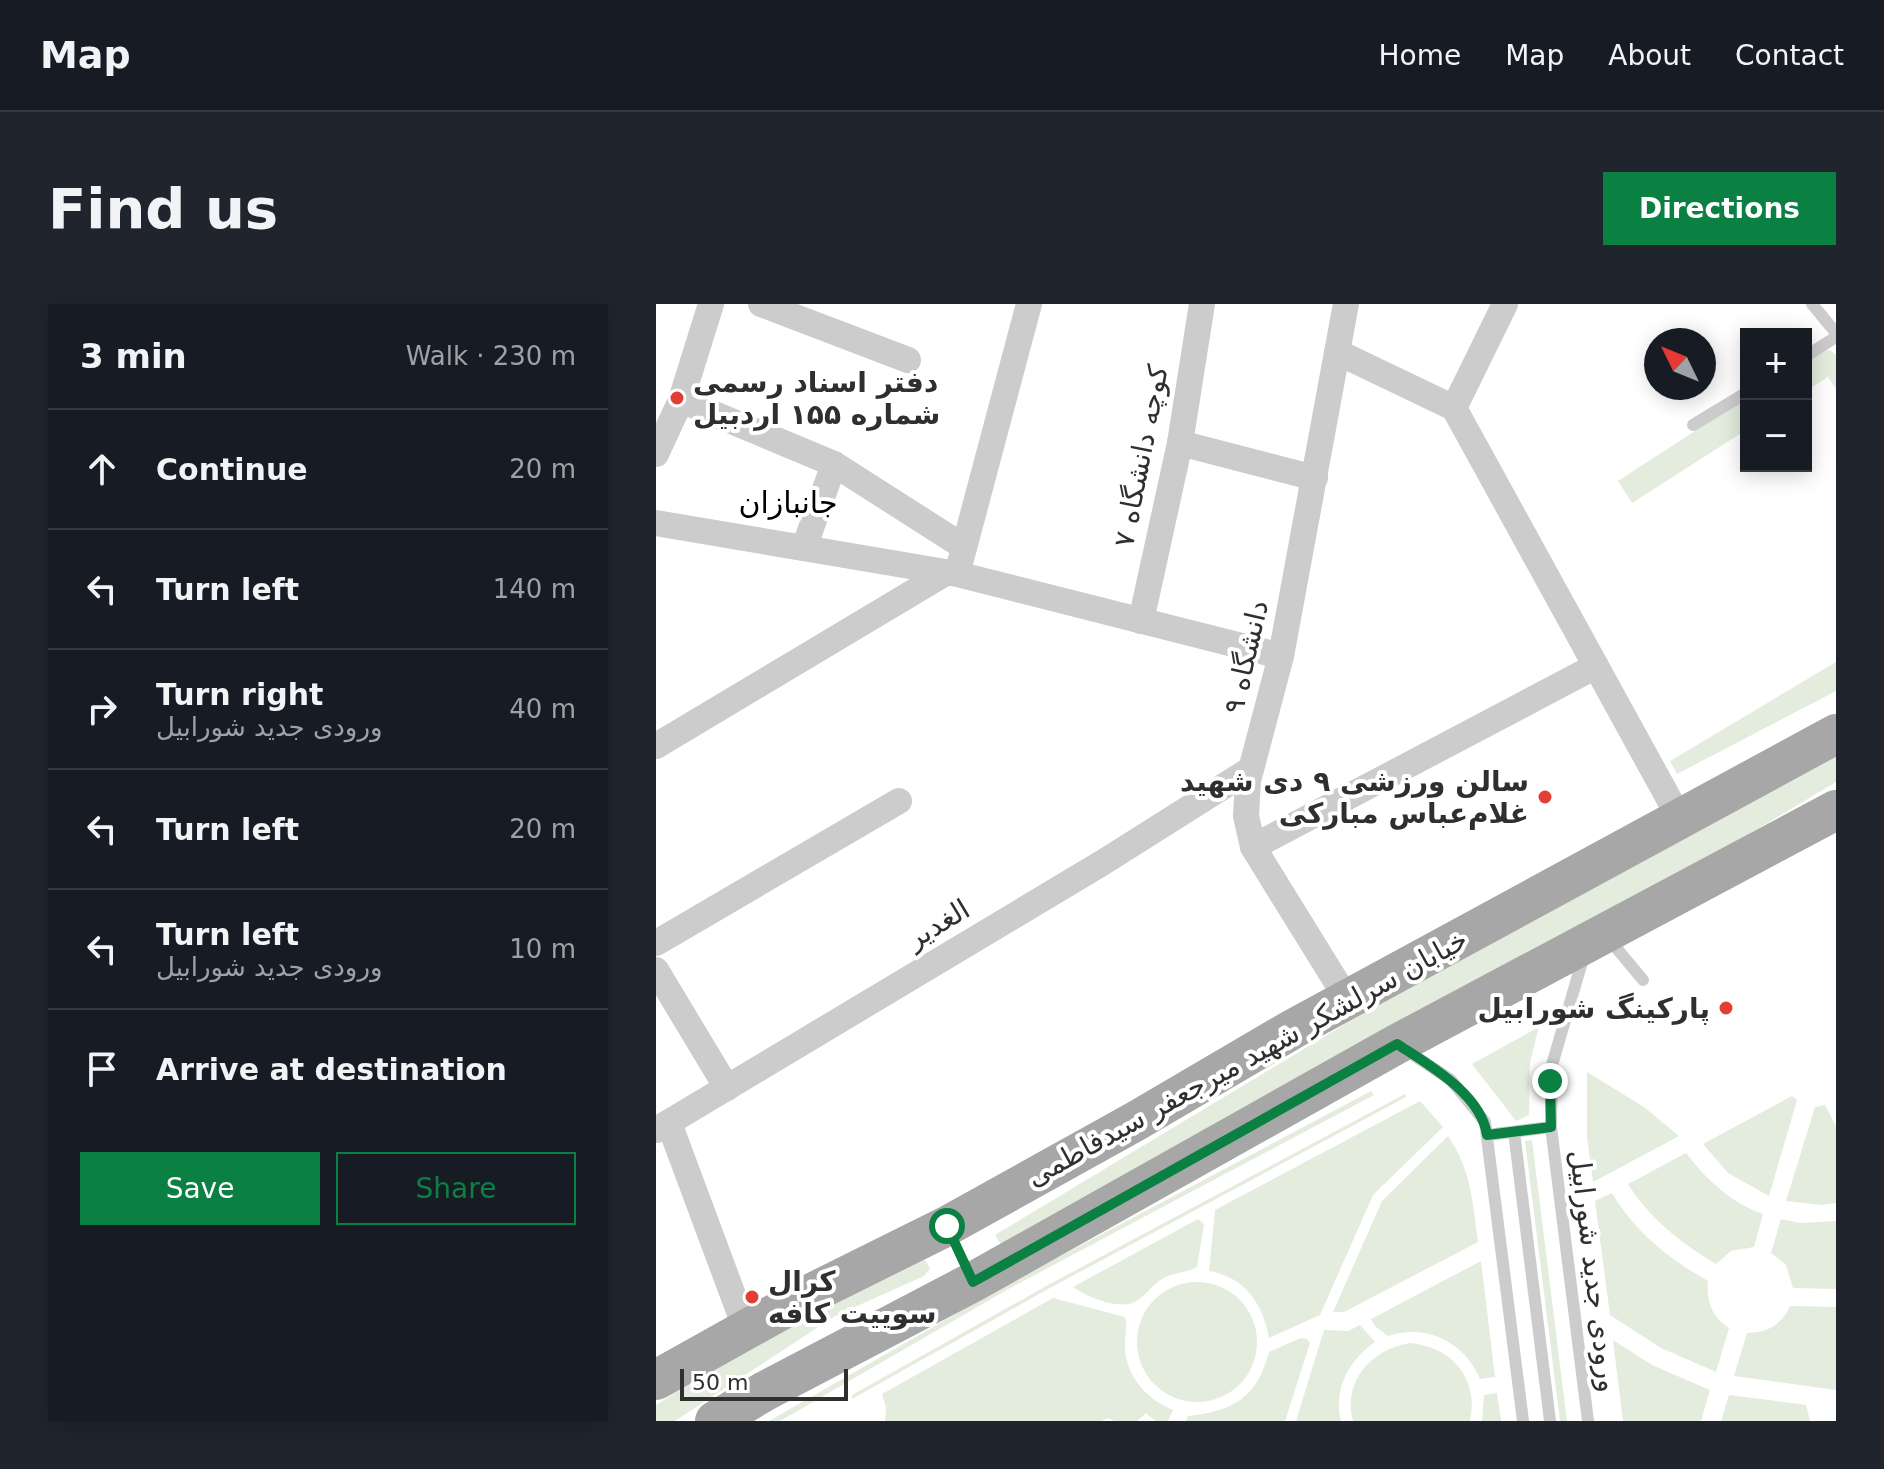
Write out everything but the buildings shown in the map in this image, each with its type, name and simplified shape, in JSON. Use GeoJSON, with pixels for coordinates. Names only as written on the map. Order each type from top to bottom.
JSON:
{"type":"FeatureCollection","features":[{"type":"Feature","properties":{"kind":"main road","name":"خیابان سرلشکر شهید میرجعفر سیدفاطمی"},"geometry":{"type":"LineString","coordinates":[[656,1380],[810,1294],[947,1226],[1347,999],[1836,734]]}},
{"type":"Feature","properties":{"kind":"main road"},"geometry":{"type":"LineString","coordinates":[[715,1421],[765,1391],[973,1282],[1397,1044],[1836,810]]}},
{"type":"Feature","properties":{"kind":"main road"},"geometry":{"type":"LineString","coordinates":[[947,1226],[973,1282]]}},
{"type":"Feature","properties":{"kind":"street"},"geometry":{"type":"LineString","coordinates":[[656,454],[681,400],[711,304]]}},
{"type":"Feature","properties":{"kind":"street"},"geometry":{"type":"LineString","coordinates":[[761,304],[908,360]]}},
{"type":"Feature","properties":{"kind":"street"},"geometry":{"type":"LineString","coordinates":[[656,746],[952,573],[964,547],[1029,304]]}},
{"type":"Feature","properties":{"kind":"street","name":"کوچه دانشگاه ۷"},"geometry":{"type":"LineString","coordinates":[[1141,621],[1180,443],[1202,304]]}},
{"type":"Feature","properties":{"kind":"street","name":"دانشگاه ۹"},"geometry":{"type":"LineString","coordinates":[[1346,304],[1281,656],[1251,769],[1246,816],[1253,847],[1347,999]]}},
{"type":"Feature","properties":{"kind":"street"},"geometry":{"type":"LineString","coordinates":[[1454,408],[1505,304]]}},
{"type":"Feature","properties":{"kind":"street"},"geometry":{"type":"LineString","coordinates":[[1337,352],[1454,408],[1680,819]]}},
{"type":"Feature","properties":{"kind":"street"},"geometry":{"type":"LineString","coordinates":[[681,400],[834,464],[964,547]]}},
{"type":"Feature","properties":{"kind":"street"},"geometry":{"type":"LineString","coordinates":[[1180,443],[1315,478]]}},
{"type":"Feature","properties":{"kind":"street"},"geometry":{"type":"LineString","coordinates":[[804,548],[834,464]]}},
{"type":"Feature","properties":{"kind":"street"},"geometry":{"type":"LineString","coordinates":[[656,523],[952,573],[1281,656]]}},
{"type":"Feature","properties":{"kind":"street"},"geometry":{"type":"LineString","coordinates":[[1253,847],[1596,666]]}},
{"type":"Feature","properties":{"kind":"street","name":"الغدیر"},"geometry":{"type":"LineString","coordinates":[[662,1126],[1102,863],[1251,769]]}},
{"type":"Feature","properties":{"kind":"street"},"geometry":{"type":"LineString","coordinates":[[656,943],[899,801]]}},
{"type":"Feature","properties":{"kind":"street"},"geometry":{"type":"LineString","coordinates":[[656,970],[727,1088]]}},
{"type":"Feature","properties":{"kind":"street"},"geometry":{"type":"LineString","coordinates":[[662,1126],[746,1330]]}},
{"type":"Feature","properties":{"kind":"lane"},"geometry":{"type":"LineString","coordinates":[[1812,304],[1836,335],[1812,352]]}},
{"type":"Feature","properties":{"kind":"lane"},"geometry":{"type":"LineString","coordinates":[[1693,425],[1740,397]]}},
{"type":"Feature","properties":{"kind":"lane"},"geometry":{"type":"LineString","coordinates":[[1596,936],[1643,980]]}},
{"type":"Feature","properties":{"kind":"lane","name":"ورودی جدید شورابیل"},"geometry":{"type":"LineString","coordinates":[[1588,1421],[1551,1127],[1552,1065],[1596,936]]}},
{"type":"Feature","properties":{"kind":"lane"},"geometry":{"type":"LineString","coordinates":[[1397,1044],[1451,1080],[1485,1122],[1522,1416],[1549,1414],[1514,1132]]}},
{"type":"Feature","properties":{"kind":"lane"},"geometry":{"type":"LineString","coordinates":[[1487,1135],[1551,1127]]}},
{"type":"Feature","properties":{"kind":"lane"},"geometry":{"type":"LineString","coordinates":[[1493,1182],[1519,1179]]}},
{"type":"Feature","properties":{"kind":"lane"},"geometry":{"type":"LineString","coordinates":[[1496,1210],[1523,1207]]}},
{"type":"Feature","properties":{"kind":"lane"},"geometry":{"type":"LineString","coordinates":[[1500,1239],[1527,1236]]}},
{"type":"Feature","properties":{"kind":"lane"},"geometry":{"type":"LineString","coordinates":[[1504,1267],[1530,1264]]}},
{"type":"Feature","properties":{"kind":"lane"},"geometry":{"type":"LineString","coordinates":[[1507,1298],[1534,1294]]}},
{"type":"Feature","properties":{"kind":"lane"},"geometry":{"type":"LineString","coordinates":[[1511,1326],[1538,1323]]}},
{"type":"Feature","properties":{"kind":"lane"},"geometry":{"type":"LineString","coordinates":[[1515,1355],[1541,1351]]}},
{"type":"Feature","properties":{"kind":"lane"},"geometry":{"type":"LineString","coordinates":[[1518,1383],[1545,1379]]}},
{"type":"Feature","properties":{"kind":"green space"},"geometry":{"type":"Polygon","coordinates":[[[1830,350],[1836,355],[1836,389],[1828,377],[1812,387],[1812,355],[1830,350]]]}},
{"type":"Feature","properties":{"kind":"green space"},"geometry":{"type":"Polygon","coordinates":[[[1740,402],[1740,434],[1632,503],[1618,481],[1740,402]]]}},
{"type":"Feature","properties":{"kind":"green space"},"geometry":{"type":"Polygon","coordinates":[[[1836,662],[1836,691],[1677,774],[1670,761],[1836,662]]]}},
{"type":"Feature","properties":{"kind":"green space"},"geometry":{"type":"Polygon","coordinates":[[[1836,755],[1836,782],[1659,888],[1005,1251],[995,1235],[1352,1020],[1836,755]]]}},
{"type":"Feature","properties":{"kind":"green space"},"geometry":{"type":"Polygon","coordinates":[[[1539,1027],[1530,1062],[1529,1115],[1516,1121],[1472,1064],[1539,1027]]]}},
{"type":"Feature","properties":{"kind":"green space"},"geometry":{"type":"Polygon","coordinates":[[[1587,1072],[1644,1107],[1679,1136],[1593,1182],[1587,1137],[1587,1072]]]}},
{"type":"Feature","properties":{"kind":"green space"},"geometry":{"type":"Polygon","coordinates":[[[1371,1091],[1374,1095],[1012,1287],[780,1421],[769,1421],[1010,1283],[1371,1091]]]}},
{"type":"Feature","properties":{"kind":"green space"},"geometry":{"type":"Polygon","coordinates":[[[1405,1094],[1406,1097],[1050,1288],[852,1399],[852,1395],[1048,1285],[1405,1094]]]}},
{"type":"Feature","properties":{"kind":"green space"},"geometry":{"type":"Polygon","coordinates":[[[1792,1096],[1797,1100],[1769,1196],[1728,1173],[1703,1144],[1792,1096]]]}},
{"type":"Feature","properties":{"kind":"green space"},"geometry":{"type":"Polygon","coordinates":[[[1420,1101],[1443,1127],[1373,1195],[1320,1315],[1269,1338],[1262,1314],[1250,1294],[1233,1279],[1209,1271],[1215,1210],[1420,1101]]]}},
{"type":"Feature","properties":{"kind":"green space"},"geometry":{"type":"Polygon","coordinates":[[[1825,1105],[1836,1126],[1836,1203],[1822,1205],[1786,1201],[1815,1107],[1825,1105]]]}},
{"type":"Feature","properties":{"kind":"green space"},"geometry":{"type":"Polygon","coordinates":[[[1448,1136],[1466,1174],[1478,1242],[1344,1312],[1333,1312],[1382,1201],[1448,1136]]]}},
{"type":"Feature","properties":{"kind":"green space"},"geometry":{"type":"Polygon","coordinates":[[[1532,1140],[1567,1421],[1560,1421],[1525,1141],[1532,1140]]]}},
{"type":"Feature","properties":{"kind":"green space"},"geometry":{"type":"Polygon","coordinates":[[[1686,1153],[1720,1190],[1740,1204],[1763,1214],[1754,1247],[1731,1251],[1716,1264],[1667,1229],[1628,1184],[1686,1153]]]}},
{"type":"Feature","properties":{"kind":"green space"},"geometry":{"type":"Polygon","coordinates":[[[1612,1193],[1631,1220],[1654,1243],[1708,1281],[1711,1308],[1729,1328],[1716,1372],[1661,1348],[1610,1315],[1595,1201],[1612,1193]]]}},
{"type":"Feature","properties":{"kind":"green space"},"geometry":{"type":"Polygon","coordinates":[[[1198,1219],[1204,1224],[1197,1267],[1162,1279],[1138,1300],[1114,1304],[1073,1287],[1198,1219]]]}},
{"type":"Feature","properties":{"kind":"green space"},"geometry":{"type":"Polygon","coordinates":[[[1781,1219],[1800,1223],[1836,1221],[1836,1289],[1793,1288],[1786,1265],[1771,1253],[1781,1219]]]}},
{"type":"Feature","properties":{"kind":"green space"},"geometry":{"type":"Polygon","coordinates":[[[919,1258],[926,1261],[930,1269],[924,1276],[835,1316],[675,1421],[656,1421],[656,1405],[768,1334],[919,1258]]]}},
{"type":"Feature","properties":{"kind":"green space"},"geometry":{"type":"Polygon","coordinates":[[[1481,1261],[1495,1377],[1480,1379],[1465,1355],[1443,1339],[1416,1332],[1388,1336],[1371,1319],[1481,1261]]]}},
{"type":"Feature","properties":{"kind":"green space"},"geometry":{"type":"Polygon","coordinates":[[[1197,1282],[1220,1286],[1240,1299],[1253,1319],[1257,1342],[1253,1365],[1240,1385],[1220,1398],[1197,1402],[1174,1398],[1154,1385],[1141,1365],[1137,1342],[1141,1319],[1154,1299],[1174,1286],[1197,1282]]]}},
{"type":"Feature","properties":{"kind":"green space"},"geometry":{"type":"Polygon","coordinates":[[[1053,1298],[1125,1317],[1125,1349],[1130,1369],[1147,1394],[1173,1410],[1168,1421],[1155,1421],[1146,1413],[1137,1421],[1114,1421],[1109,1418],[1101,1421],[885,1421],[886,1408],[882,1394],[1053,1298]]]}},
{"type":"Feature","properties":{"kind":"green space"},"geometry":{"type":"Polygon","coordinates":[[[1790,1306],[1836,1307],[1836,1390],[1734,1376],[1747,1333],[1773,1327],[1790,1306]]]}},
{"type":"Feature","properties":{"kind":"green space"},"geometry":{"type":"Polygon","coordinates":[[[1360,1325],[1375,1342],[1358,1357],[1345,1376],[1339,1398],[1341,1421],[1296,1421],[1324,1330],[1348,1331],[1360,1325]]]}},
{"type":"Feature","properties":{"kind":"green space"},"geometry":{"type":"Polygon","coordinates":[[[1301,1338],[1310,1343],[1285,1421],[1186,1421],[1188,1416],[1218,1410],[1241,1399],[1258,1381],[1269,1352],[1301,1338]]]}},
{"type":"Feature","properties":{"kind":"green space"},"geometry":{"type":"Polygon","coordinates":[[[1613,1340],[1652,1365],[1710,1390],[1701,1421],[1623,1421],[1613,1340]]]}},
{"type":"Feature","properties":{"kind":"green space"},"geometry":{"type":"Polygon","coordinates":[[[1410,1343],[1438,1351],[1459,1367],[1470,1391],[1470,1421],[1353,1421],[1352,1393],[1363,1369],[1384,1352],[1410,1343]]]}},
{"type":"Feature","properties":{"kind":"green space"},"geometry":{"type":"Polygon","coordinates":[[[1497,1393],[1501,1421],[1482,1421],[1484,1395],[1497,1393]]]}},
{"type":"Feature","properties":{"kind":"green space"},"geometry":{"type":"Polygon","coordinates":[[[1729,1395],[1806,1405],[1810,1421],[1721,1421],[1729,1395]]]}},
{"type":"Feature","properties":{"kind":"place","name":"دفتر اسناد رسمی شماره ۱۵۵ اردبیل"},"geometry":{"type":"Point","coordinates":[677,398]}},
{"type":"Feature","properties":{"kind":"place","name":"سالن ورزشی ۹ دی شهید غلام‌عباس مبارکی"},"geometry":{"type":"Point","coordinates":[1545,797]}},
{"type":"Feature","properties":{"kind":"place","name":"پارکینگ شورابیل"},"geometry":{"type":"Point","coordinates":[1726,1008]}},
{"type":"Feature","properties":{"kind":"place","name":"کرال سوییت کافه"},"geometry":{"type":"Point","coordinates":[752,1297]}},
{"type":"Feature","properties":{"kind":"district","name":"جانبازان"},"geometry":{"type":"Point","coordinates":[788,502]}},
{"type":"Feature","properties":{"kind":"route"},"geometry":{"type":"LineString","coordinates":[[947,1226],[973,1282],[1397,1044],[1451,1080],[1485,1122],[1487,1135],[1551,1127],[1550,1081]]}}]}
